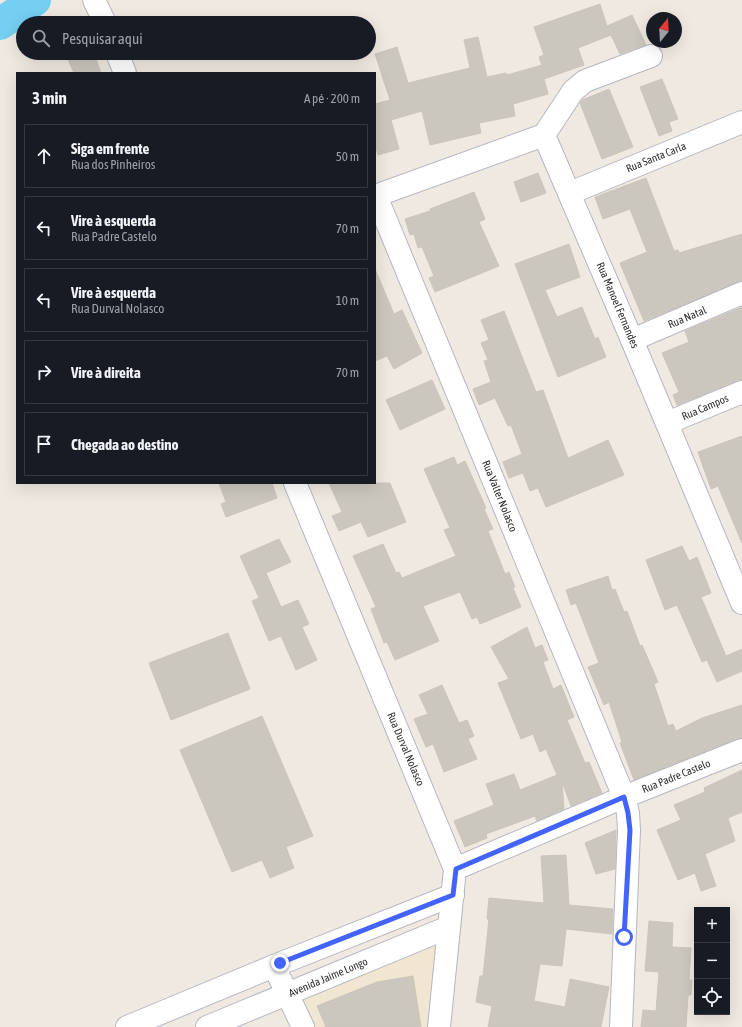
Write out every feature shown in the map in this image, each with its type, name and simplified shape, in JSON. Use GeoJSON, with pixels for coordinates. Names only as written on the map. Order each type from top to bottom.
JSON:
{"type":"FeatureCollection","features":[{"type":"Feature","properties":{"kind":"street"},"geometry":{"type":"LineString","coordinates":[[376,196],[544,135],[573,91],[585,81],[651,56]]}},
{"type":"Feature","properties":{"kind":"street"},"geometry":{"type":"LineString","coordinates":[[120,60],[125,72]]}},
{"type":"Feature","properties":{"kind":"street","name":"Rua Santa Carla"},"geometry":{"type":"LineString","coordinates":[[570,192],[742,122]]}},
{"type":"Feature","properties":{"kind":"street","name":"Rua Manoel Fernandes"},"geometry":{"type":"LineString","coordinates":[[544,135],[570,192],[667,423],[736,571],[742,603]]}},
{"type":"Feature","properties":{"kind":"street","name":"Rua Valter Nolasco"},"geometry":{"type":"LineString","coordinates":[[376,198],[624,797],[630,830],[621,1027]]}},
{"type":"Feature","properties":{"kind":"street","name":"Rua Natal"},"geometry":{"type":"LineString","coordinates":[[632,340],[742,293]]}},
{"type":"Feature","properties":{"kind":"street","name":"Rua Campos"},"geometry":{"type":"LineString","coordinates":[[667,423],[742,392]]}},
{"type":"Feature","properties":{"kind":"street","name":"Rua Durval Nolasco"},"geometry":{"type":"LineString","coordinates":[[295,484],[456,869],[439,1027]]}},
{"type":"Feature","properties":{"kind":"street","name":"Rua Padre Castelo"},"geometry":{"type":"LineString","coordinates":[[456,869],[624,797],[742,750]]}},
{"type":"Feature","properties":{"kind":"street"},"geometry":{"type":"LineString","coordinates":[[127,1027],[274,966],[453,895]]}},
{"type":"Feature","properties":{"kind":"street","name":"Avenida Jaime Longo"},"geometry":{"type":"LineString","coordinates":[[207,1027],[449,927]]}},
{"type":"Feature","properties":{"kind":"street"},"geometry":{"type":"LineString","coordinates":[[274,966],[286,995],[303,1027]]}},
{"type":"Feature","properties":{"kind":"shaded area"},"geometry":{"type":"Polygon","coordinates":[[[438,941],[430,1027],[308,1027],[292,997],[438,941]]]}},
{"type":"Feature","properties":{"kind":"building"},"geometry":{"type":"Polygon","coordinates":[[[600,4],[607,26],[632,15],[646,45],[620,54],[611,35],[578,48],[584,65],[544,79],[548,94],[513,104],[515,116],[479,123],[481,133],[430,145],[422,111],[391,120],[399,149],[378,155],[376,148],[376,104],[390,100],[376,54],[397,47],[408,83],[470,68],[464,40],[478,37],[487,77],[506,73],[507,75],[542,65],[539,57],[544,55],[534,27],[600,4]]]}},
{"type":"Feature","properties":{"kind":"building"},"geometry":{"type":"Polygon","coordinates":[[[68,60],[96,60],[101,72],[74,72],[68,60]]]}},
{"type":"Feature","properties":{"kind":"building"},"geometry":{"type":"Polygon","coordinates":[[[662,79],[678,119],[669,122],[672,131],[659,136],[640,87],[662,79]]]}},
{"type":"Feature","properties":{"kind":"building"},"geometry":{"type":"Polygon","coordinates":[[[609,89],[633,147],[602,159],[580,103],[582,100],[609,89]]]}},
{"type":"Feature","properties":{"kind":"building"},"geometry":{"type":"Polygon","coordinates":[[[538,173],[546,193],[521,202],[514,182],[538,173]]]}},
{"type":"Feature","properties":{"kind":"building"},"geometry":{"type":"Polygon","coordinates":[[[646,178],[674,251],[678,250],[679,253],[742,234],[742,281],[644,321],[620,263],[647,252],[630,209],[603,219],[595,197],[646,178]]]}},
{"type":"Feature","properties":{"kind":"building"},"geometry":{"type":"Polygon","coordinates":[[[474,192],[485,219],[479,222],[499,266],[435,292],[429,278],[434,276],[422,247],[418,248],[414,234],[410,235],[405,219],[430,211],[430,209],[474,192]]]}},
{"type":"Feature","properties":{"kind":"building"},"geometry":{"type":"Polygon","coordinates":[[[569,244],[580,277],[545,290],[557,317],[582,307],[595,339],[598,337],[606,357],[558,377],[515,264],[569,244]]]}},
{"type":"Feature","properties":{"kind":"building"},"geometry":{"type":"Polygon","coordinates":[[[376,271],[394,314],[402,310],[422,353],[394,369],[387,356],[376,361],[376,271]]]}},
{"type":"Feature","properties":{"kind":"building"},"geometry":{"type":"Polygon","coordinates":[[[742,307],[742,380],[677,405],[673,395],[679,392],[662,353],[689,342],[685,331],[742,307]]]}},
{"type":"Feature","properties":{"kind":"building"},"geometry":{"type":"Polygon","coordinates":[[[504,311],[536,392],[543,390],[568,458],[608,440],[624,475],[546,507],[538,488],[530,491],[523,473],[509,478],[503,462],[522,454],[511,425],[508,426],[495,398],[479,405],[473,389],[491,382],[484,361],[488,360],[481,343],[489,340],[481,320],[504,311]]]}},
{"type":"Feature","properties":{"kind":"building"},"geometry":{"type":"Polygon","coordinates":[[[432,380],[445,409],[400,430],[386,400],[432,380]]]}},
{"type":"Feature","properties":{"kind":"building"},"geometry":{"type":"Polygon","coordinates":[[[742,436],[742,543],[718,486],[711,489],[698,452],[742,436]]]}},
{"type":"Feature","properties":{"kind":"building"},"geometry":{"type":"Polygon","coordinates":[[[454,457],[457,465],[465,461],[486,508],[484,509],[493,529],[488,531],[505,574],[509,572],[515,587],[513,588],[521,607],[480,624],[477,617],[472,619],[460,592],[423,606],[439,641],[395,660],[387,642],[384,643],[371,609],[376,607],[353,556],[383,544],[396,573],[399,572],[402,578],[456,556],[444,530],[450,528],[424,469],[454,457]]]}},
{"type":"Feature","properties":{"kind":"building"},"geometry":{"type":"Polygon","coordinates":[[[390,483],[406,522],[368,537],[361,522],[339,531],[332,516],[342,512],[329,484],[390,483]]]}},
{"type":"Feature","properties":{"kind":"building"},"geometry":{"type":"Polygon","coordinates":[[[219,484],[272,484],[277,498],[226,517],[221,504],[226,502],[219,484]]]}},
{"type":"Feature","properties":{"kind":"building"},"geometry":{"type":"Polygon","coordinates":[[[279,539],[291,562],[266,573],[281,607],[298,600],[309,624],[302,627],[317,660],[296,670],[281,636],[269,641],[252,601],[259,598],[240,556],[279,539]]]}},
{"type":"Feature","properties":{"kind":"building"},"geometry":{"type":"Polygon","coordinates":[[[682,546],[689,561],[697,557],[711,593],[701,597],[726,656],[742,649],[742,671],[717,682],[707,660],[702,662],[677,605],[665,610],[646,560],[682,546]]]}},
{"type":"Feature","properties":{"kind":"building"},"geometry":{"type":"Polygon","coordinates":[[[608,576],[612,590],[615,589],[624,612],[627,611],[640,646],[642,645],[658,682],[654,684],[668,726],[673,724],[676,731],[702,718],[742,705],[742,738],[634,780],[620,743],[622,742],[609,702],[604,705],[588,667],[599,663],[576,603],[571,605],[566,590],[608,576]]]}},
{"type":"Feature","properties":{"kind":"building"},"geometry":{"type":"Polygon","coordinates":[[[527,627],[535,648],[542,645],[548,660],[543,662],[553,689],[561,685],[574,717],[567,720],[585,763],[589,762],[602,793],[571,806],[562,782],[564,809],[537,821],[535,816],[486,834],[487,838],[465,847],[454,821],[494,805],[486,784],[514,774],[520,790],[557,775],[546,749],[540,752],[533,734],[521,739],[498,683],[509,679],[491,647],[527,627]]]}},
{"type":"Feature","properties":{"kind":"building"},"geometry":{"type":"Polygon","coordinates":[[[228,633],[250,689],[171,720],[149,663],[228,633]]]}},
{"type":"Feature","properties":{"kind":"building"},"geometry":{"type":"Polygon","coordinates":[[[442,685],[459,723],[467,720],[474,736],[468,739],[477,759],[444,772],[433,744],[426,747],[414,719],[428,714],[419,695],[442,685]]]}},
{"type":"Feature","properties":{"kind":"building"},"geometry":{"type":"Polygon","coordinates":[[[262,716],[313,836],[286,847],[294,868],[270,878],[262,860],[232,872],[180,750],[262,716]]]}},
{"type":"Feature","properties":{"kind":"building"},"geometry":{"type":"Polygon","coordinates":[[[742,770],[742,812],[728,818],[735,841],[705,854],[716,886],[701,891],[695,873],[678,880],[657,830],[681,820],[674,805],[705,792],[704,788],[742,770]]]}},
{"type":"Feature","properties":{"kind":"building"},"geometry":{"type":"Polygon","coordinates":[[[616,830],[615,869],[596,874],[585,843],[616,830]]]}},
{"type":"Feature","properties":{"kind":"building"},"geometry":{"type":"Polygon","coordinates":[[[566,855],[569,905],[613,909],[612,934],[566,929],[562,966],[540,964],[534,1001],[565,1007],[570,979],[609,987],[601,1027],[488,1027],[492,1006],[476,1002],[480,976],[483,976],[489,919],[487,919],[489,898],[544,903],[541,856],[566,855]]]}},
{"type":"Feature","properties":{"kind":"building"},"geometry":{"type":"Polygon","coordinates":[[[649,921],[673,923],[672,947],[691,948],[689,980],[692,980],[691,995],[688,995],[686,1027],[641,1027],[643,1010],[656,1011],[659,972],[645,971],[649,921]]]}},
{"type":"Feature","properties":{"kind":"building"},"geometry":{"type":"Polygon","coordinates":[[[413,976],[421,1027],[326,1027],[317,1006],[377,982],[413,976]]]}},
{"type":"Feature","properties":{"kind":"waterway"},"geometry":{"type":"LineString","coordinates":[[0,24],[35,0]]}},
{"type":"Feature","properties":{"kind":"route"},"geometry":{"type":"LineString","coordinates":[[280,963],[453,895],[456,869],[624,797],[630,830],[624,937]]}}]}
